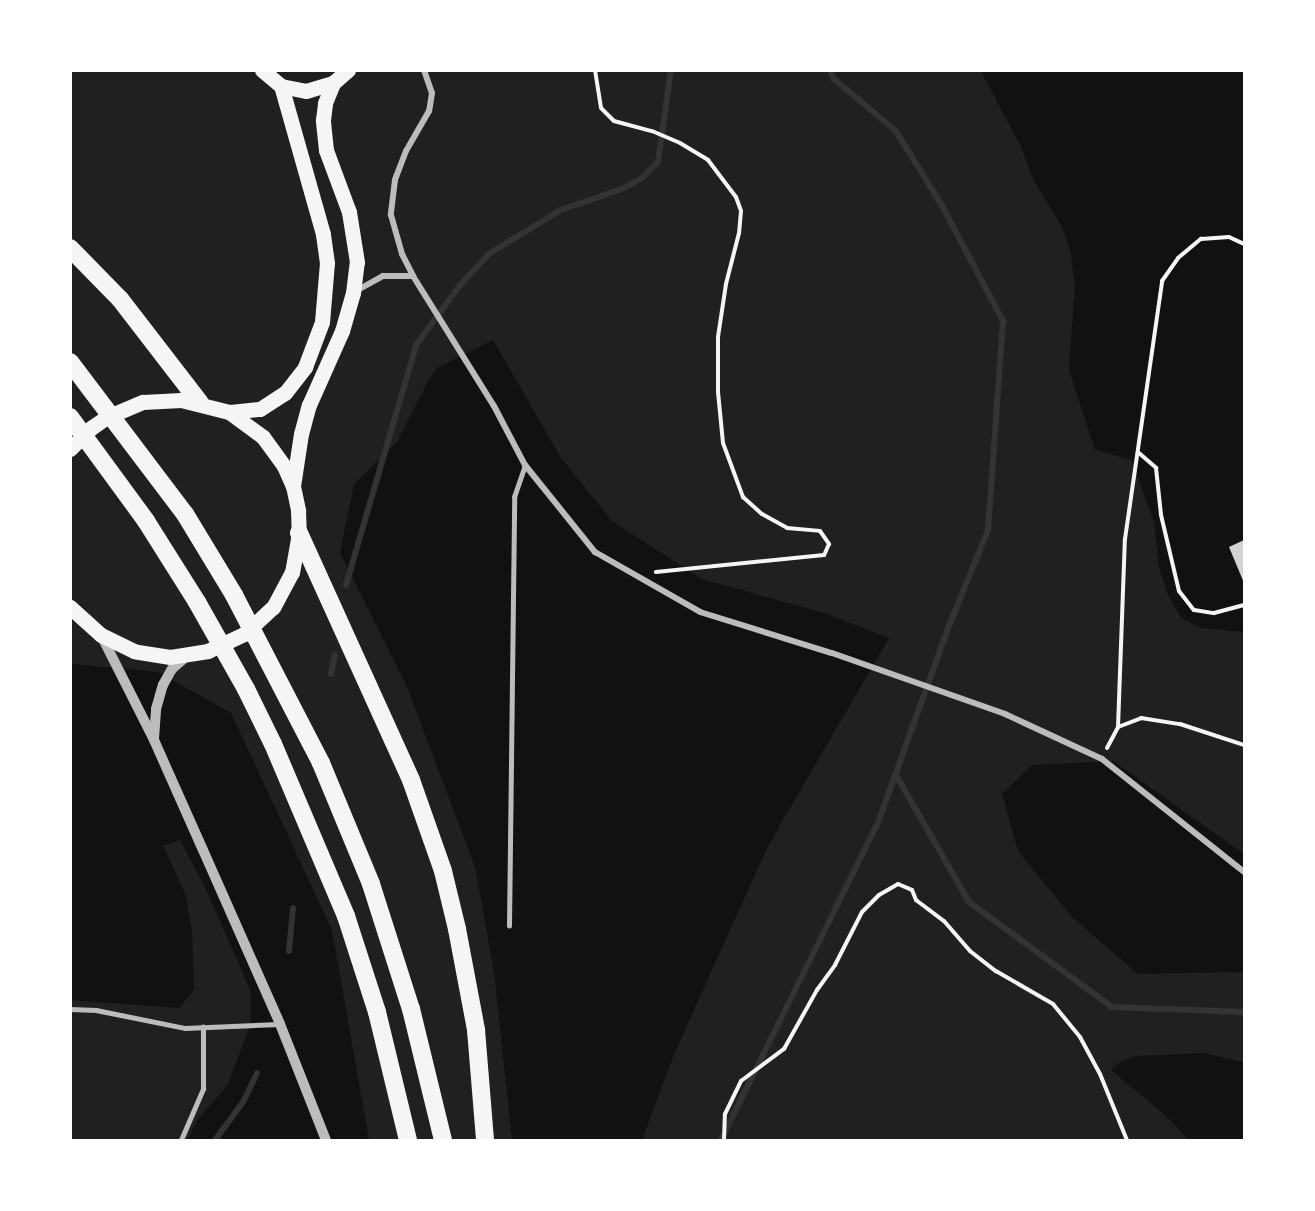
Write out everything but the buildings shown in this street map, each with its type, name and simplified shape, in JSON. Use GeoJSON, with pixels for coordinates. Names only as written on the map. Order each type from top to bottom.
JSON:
{"type":"FeatureCollection","features":[{"type":"Feature","properties":{"kind":"highway"},"geometry":{"type":"LineString","coordinates":[[70,248],[120,299],[200,403]]}},
{"type":"Feature","properties":{"kind":"highway"},"geometry":{"type":"LineString","coordinates":[[76,368],[185,513],[280,680],[321,763],[371,884],[411,1009],[443,1140]]}},
{"type":"Feature","properties":{"kind":"highway"},"geometry":{"type":"LineString","coordinates":[[70,417],[172,561],[246,689],[346,916],[377,1012],[408,1140]]}},
{"type":"Feature","properties":{"kind":"highway"},"geometry":{"type":"LineString","coordinates":[[299,533],[411,780],[443,871],[457,929],[476,1030],[485,1140]]}},
{"type":"Feature","properties":{"kind":"main road"},"geometry":{"type":"LineString","coordinates":[[262,70],[281,86],[306,91],[333,83],[348,70]]}},
{"type":"Feature","properties":{"kind":"main road"},"geometry":{"type":"LineString","coordinates":[[293,486],[301,434],[309,405],[342,331],[353,293],[357,262],[355,235],[349,212],[326,150],[323,120],[325,103],[333,83]]}},
{"type":"Feature","properties":{"kind":"main road"},"geometry":{"type":"LineString","coordinates":[[229,412],[260,409],[285,393],[304,367],[322,322],[327,263],[323,234],[281,86]]}},
{"type":"Feature","properties":{"kind":"main road"},"geometry":{"type":"LineString","coordinates":[[70,449],[91,428],[124,408],[162,400],[200,403],[229,412],[263,437],[284,466],[293,486],[298,510],[299,533],[292,572],[273,607],[244,634],[226,644],[188,656],[170,657],[134,651],[101,635],[70,607]]}},
{"type":"Feature","properties":{"kind":"street"},"geometry":{"type":"LineString","coordinates":[[424,70],[432,93],[429,111],[406,151],[395,180],[391,216],[402,254],[413,276],[425,291],[495,406],[525,465],[595,552],[700,612],[831,653],[1005,714],[1102,759],[1245,872]]}},
{"type":"Feature","properties":{"kind":"street"},"geometry":{"type":"LineString","coordinates":[[353,293],[383,276],[413,276]]}},
{"type":"Feature","properties":{"kind":"street"},"geometry":{"type":"LineString","coordinates":[[101,635],[154,740],[280,1024],[326,1140]]}},
{"type":"Feature","properties":{"kind":"street"},"geometry":{"type":"LineString","coordinates":[[154,740],[156,709],[163,685],[172,669],[188,656]]}},
{"type":"Feature","properties":{"kind":"lane"},"geometry":{"type":"LineString","coordinates":[[509,926],[514,497],[525,465]]}},
{"type":"Feature","properties":{"kind":"lane"},"geometry":{"type":"LineString","coordinates":[[70,1009],[96,1010],[185,1028],[280,1024]]}},
{"type":"Feature","properties":{"kind":"lane"},"geometry":{"type":"LineString","coordinates":[[181,1140],[203,1089],[203,1027]]}},
{"type":"Feature","properties":{"kind":"path"},"geometry":{"type":"LineString","coordinates":[[595,70],[601,108],[614,121],[652,131],[680,142],[708,160],[736,197],[741,210],[739,232],[726,284],[718,337],[718,392],[723,443],[742,497],[762,514],[787,528],[820,531],[830,544],[824,555],[632,574]]}},
{"type":"Feature","properties":{"kind":"path"},"geometry":{"type":"LineString","coordinates":[[1102,759],[1118,727],[1125,539],[1162,281],[1178,258],[1201,240],[1229,237],[1245,244]]}},
{"type":"Feature","properties":{"kind":"path"},"geometry":{"type":"LineString","coordinates":[[1138,453],[1156,468],[1161,516],[1179,591],[1194,610],[1214,613],[1245,605]]}},
{"type":"Feature","properties":{"kind":"path"},"geometry":{"type":"LineString","coordinates":[[1118,727],[1141,718],[1180,724],[1245,745]]}},
{"type":"Feature","properties":{"kind":"path"},"geometry":{"type":"LineString","coordinates":[[724,1140],[725,1114],[741,1082],[784,1049],[817,990],[835,965],[862,912],[879,895],[898,884],[912,890],[916,900],[944,921],[970,951],[996,971],[1053,1004],[1080,1037],[1100,1074],[1127,1140]]}},
{"type":"Feature","properties":{"kind":"shaded area"},"geometry":{"type":"Polygon","coordinates":[[[70,71],[981,71],[1022,149],[1033,179],[1062,227],[1070,250],[1075,285],[1069,370],[1095,450],[1132,460],[1154,523],[1159,567],[1168,595],[1181,618],[1201,628],[1244,632],[1244,854],[1113,761],[1032,765],[1002,794],[1018,851],[1072,917],[1138,974],[1244,972],[1244,1062],[1203,1053],[1136,1056],[1120,1062],[1111,1070],[1166,1116],[1189,1140],[642,1140],[675,1052],[768,846],[889,638],[827,614],[702,579],[612,521],[561,458],[493,340],[437,368],[429,379],[397,442],[354,484],[340,553],[407,687],[475,867],[494,972],[512,1140],[369,1140],[332,930],[231,713],[158,672],[71,664],[70,71]]]}},
{"type":"Feature","properties":{"kind":"shaded area"},"geometry":{"type":"Polygon","coordinates":[[[180,840],[206,889],[251,992],[250,1026],[227,1086],[198,1119],[188,1140],[71,1140],[70,1000],[179,1008],[194,990],[192,929],[185,893],[163,846],[180,840]]]}},
{"type":"Feature","properties":{"kind":"waterway"},"geometry":{"type":"LineString","coordinates":[[346,585],[416,345],[460,285],[490,253],[561,210],[624,188],[642,178],[658,162],[671,70]]}},
{"type":"Feature","properties":{"kind":"waterway"},"geometry":{"type":"LineString","coordinates":[[721,1140],[879,820],[947,631],[988,530],[1003,321],[941,204],[896,131],[834,79],[830,70]]}},
{"type":"Feature","properties":{"kind":"waterway"},"geometry":{"type":"LineString","coordinates":[[331,674],[335,654]]}},
{"type":"Feature","properties":{"kind":"waterway"},"geometry":{"type":"LineString","coordinates":[[896,775],[969,902],[1112,1007],[1244,1012]]}},
{"type":"Feature","properties":{"kind":"waterway"},"geometry":{"type":"LineString","coordinates":[[289,951],[293,908]]}},
{"type":"Feature","properties":{"kind":"waterway"},"geometry":{"type":"LineString","coordinates":[[215,1140],[243,1102],[257,1073]]}}]}
